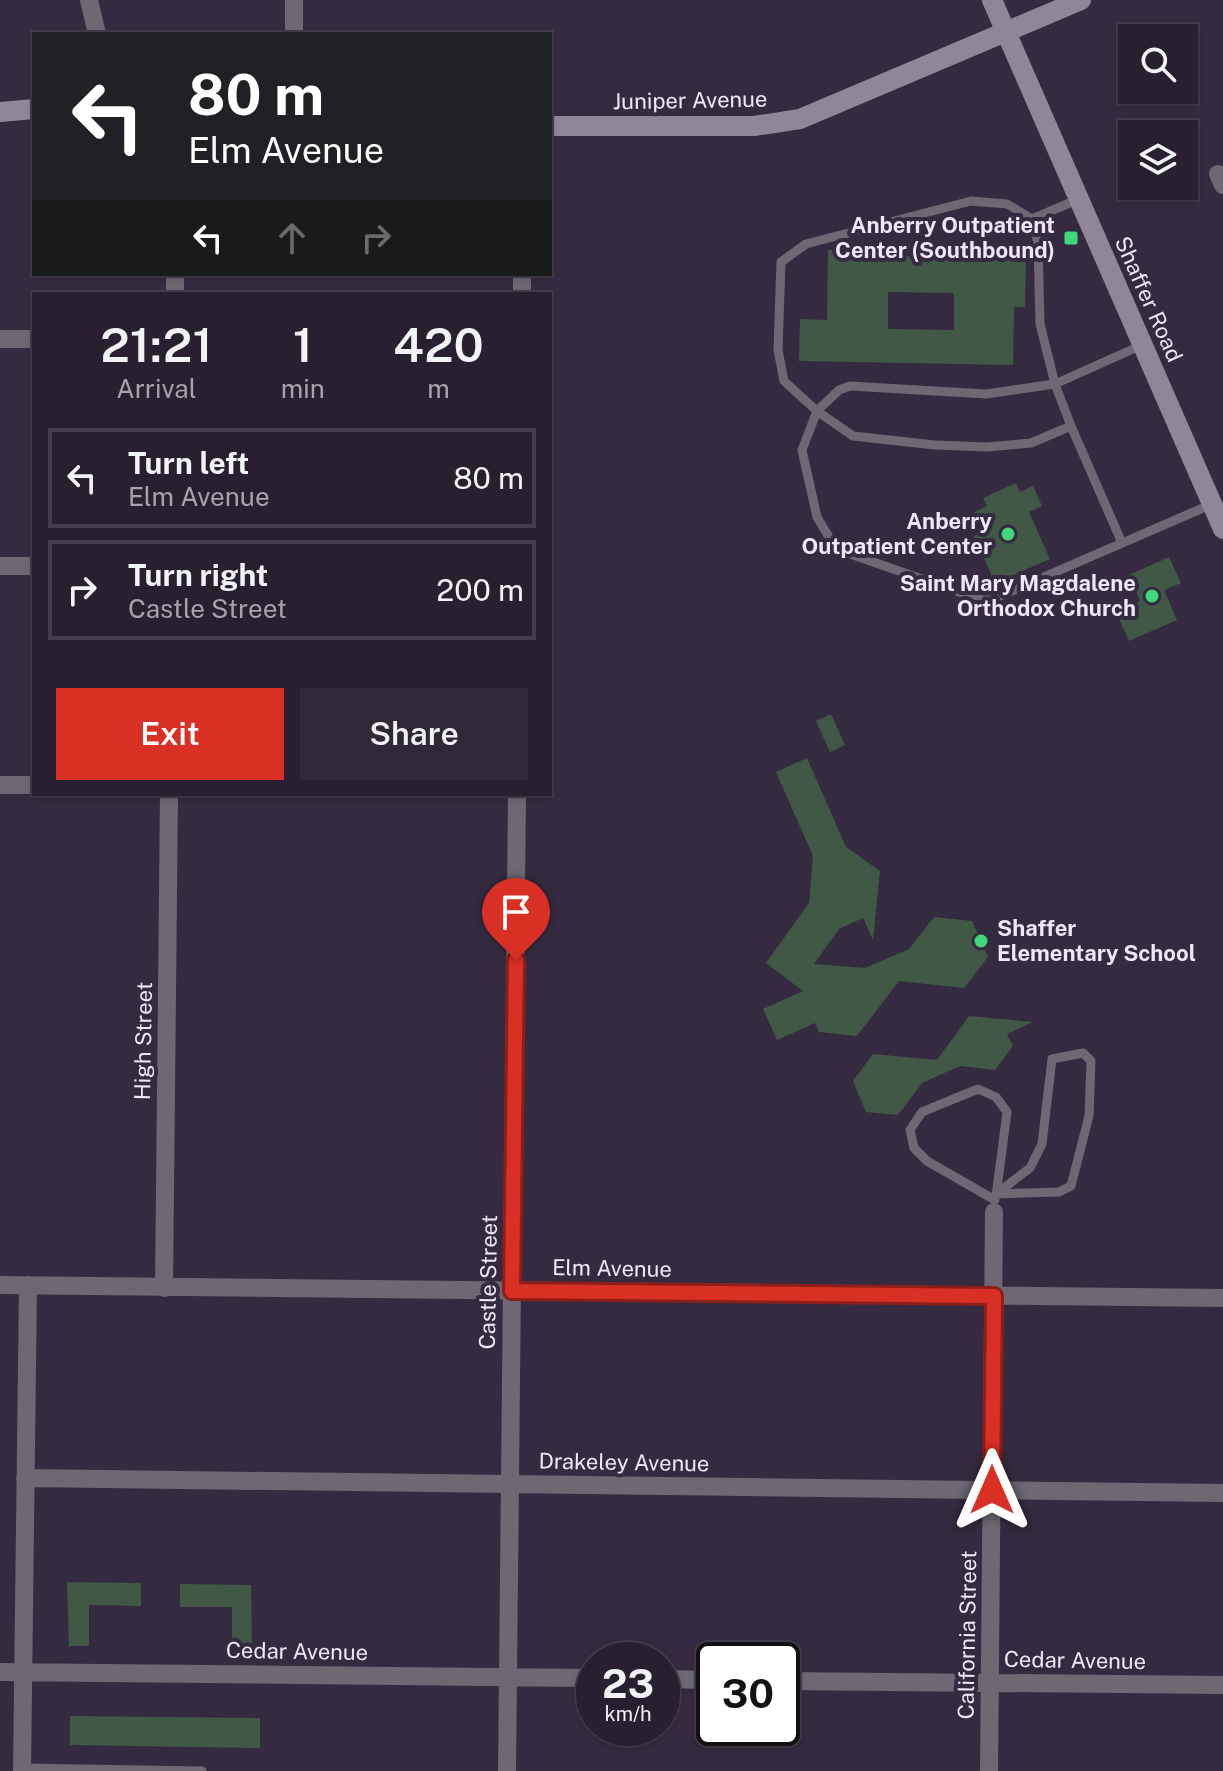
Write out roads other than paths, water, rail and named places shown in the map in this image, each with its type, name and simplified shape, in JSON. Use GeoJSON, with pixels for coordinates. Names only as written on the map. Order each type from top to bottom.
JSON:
{"type":"FeatureCollection","features":[{"type":"Feature","properties":{"kind":"street"},"geometry":{"type":"LineString","coordinates":[[89,0],[97,32]]}},
{"type":"Feature","properties":{"kind":"street"},"geometry":{"type":"LineString","coordinates":[[294,0],[294,32]]}},
{"type":"Feature","properties":{"kind":"street","name":"Shaffer Road"},"geometry":{"type":"LineString","coordinates":[[992,0],[1223,529]]}},
{"type":"Feature","properties":{"kind":"street","name":"Juniper Avenue"},"geometry":{"type":"LineString","coordinates":[[552,126],[754,126],[800,119],[1081,0]]}},
{"type":"Feature","properties":{"kind":"street"},"geometry":{"type":"LineString","coordinates":[[0,112],[32,109]]}},
{"type":"Feature","properties":{"kind":"street"},"geometry":{"type":"LineString","coordinates":[[0,339],[32,339]]}},
{"type":"Feature","properties":{"kind":"street"},"geometry":{"type":"LineString","coordinates":[[0,566],[32,566]]}},
{"type":"Feature","properties":{"kind":"street"},"geometry":{"type":"LineString","coordinates":[[0,785],[32,785]]}},
{"type":"Feature","properties":{"kind":"street","name":"High Street"},"geometry":{"type":"LineString","coordinates":[[164,1288],[169,796]]}},
{"type":"Feature","properties":{"kind":"street","name":"Castle Street"},"geometry":{"type":"LineString","coordinates":[[507,1771],[517,796]]}},
{"type":"Feature","properties":{"kind":"street","name":"California Street"},"geometry":{"type":"LineString","coordinates":[[989,1771],[995,1202]]}},
{"type":"Feature","properties":{"kind":"street","name":"Elm Avenue"},"geometry":{"type":"LineString","coordinates":[[0,1285],[1223,1298]]}},
{"type":"Feature","properties":{"kind":"street"},"geometry":{"type":"LineString","coordinates":[[22,1770],[28,1285]]}},
{"type":"Feature","properties":{"kind":"street","name":"Drakeley Avenue"},"geometry":{"type":"LineString","coordinates":[[25,1478],[1223,1493]]}},
{"type":"Feature","properties":{"kind":"street","name":"Cedar Avenue"},"geometry":{"type":"LineString","coordinates":[[0,1672],[576,1678]]}},
{"type":"Feature","properties":{"kind":"street","name":"Cedar Avenue"},"geometry":{"type":"LineString","coordinates":[[800,1681],[1223,1685]]}},
{"type":"Feature","properties":{"kind":"lane"},"geometry":{"type":"LineString","coordinates":[[1032,219],[1079,199]]}},
{"type":"Feature","properties":{"kind":"lane"},"geometry":{"type":"LineString","coordinates":[[1071,426],[1031,443],[987,447],[853,436],[817,411],[784,381],[778,350],[781,262],[789,253],[806,244],[907,215],[971,201],[1007,204],[1032,219],[1038,243],[1040,324],[1055,384],[1122,543]]}},
{"type":"Feature","properties":{"kind":"lane"},"geometry":{"type":"LineString","coordinates":[[1143,345],[1055,384],[986,394],[850,386],[839,390],[817,411],[802,450],[817,517],[836,549],[982,600],[997,597],[1212,504]]}},
{"type":"Feature","properties":{"kind":"lane"},"geometry":{"type":"LineString","coordinates":[[995,1202],[1007,1112],[996,1097],[978,1089],[922,1112],[910,1130],[914,1148],[927,1161],[995,1202],[1059,1192],[1071,1186],[1089,1116],[1091,1061],[1088,1056],[1083,1053],[1052,1059],[1042,1144],[1030,1168],[995,1202]]}},
{"type":"Feature","properties":{"kind":"lane"},"geometry":{"type":"LineString","coordinates":[[22,1770],[202,1771]]}},
{"type":"Feature","properties":{"kind":"place","name":"Anberry Outpatient Center (Southbound)"},"geometry":{"type":"Point","coordinates":[1071,238]}},
{"type":"Feature","properties":{"kind":"place","name":"Anberry Outpatient Center"},"geometry":{"type":"Point","coordinates":[1008,534]}},
{"type":"Feature","properties":{"kind":"place","name":"Saint Mary Magdalene Orthodox Church"},"geometry":{"type":"Point","coordinates":[1152,596]}},
{"type":"Feature","properties":{"kind":"place","name":"Shaffer Elementary School"},"geometry":{"type":"Point","coordinates":[981,941]}}]}
